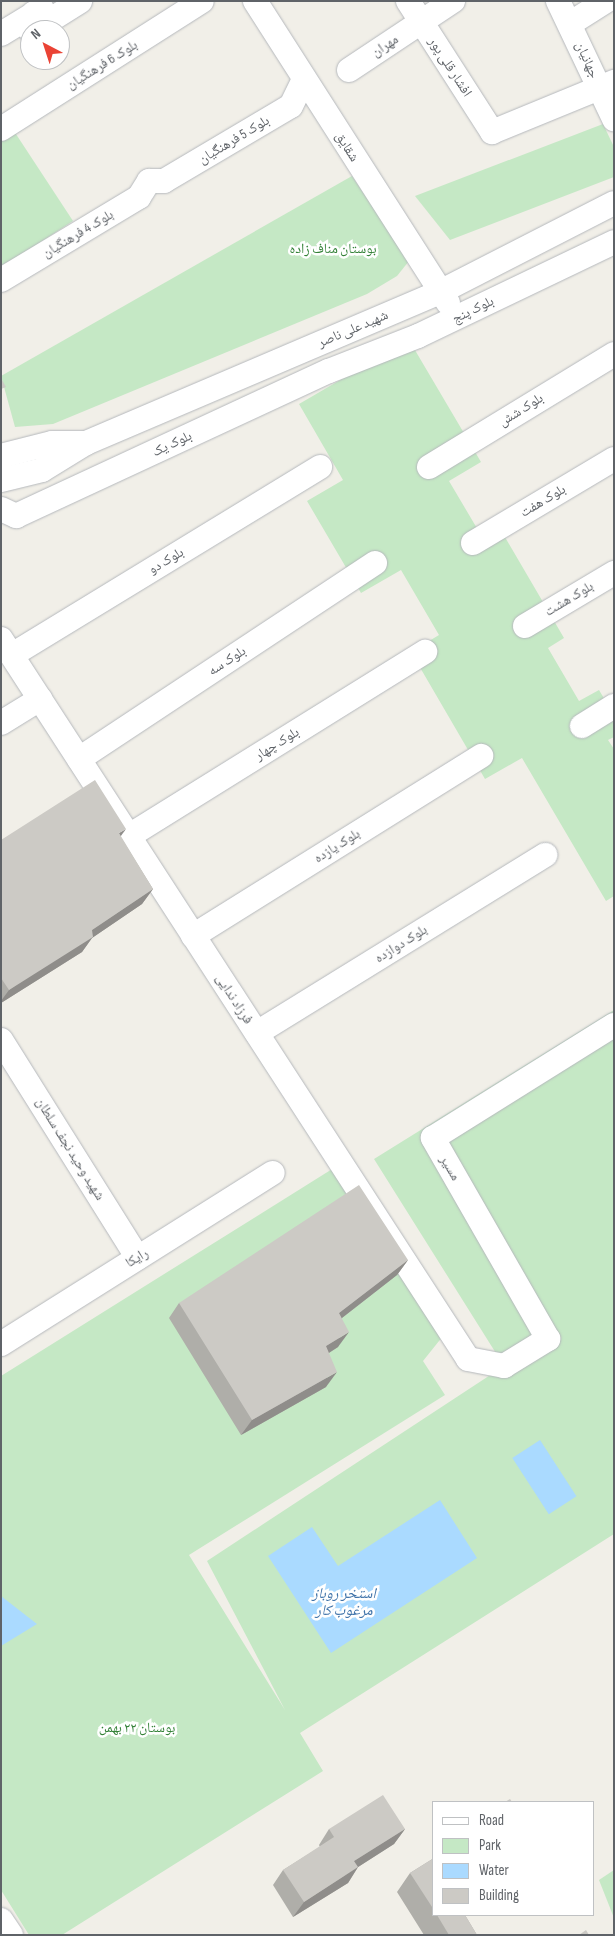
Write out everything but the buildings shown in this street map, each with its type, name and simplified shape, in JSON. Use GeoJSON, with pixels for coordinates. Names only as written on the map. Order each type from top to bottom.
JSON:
{"type":"FeatureCollection","features":[{"type":"Feature","properties":{"kind":"street"},"geometry":{"type":"LineString","coordinates":[[1,34],[37,19],[47,22],[80,1]]}},
{"type":"Feature","properties":{"kind":"street","name":"بلوک 6 فرهنگیان"},"geometry":{"type":"LineString","coordinates":[[1,129],[202,1]]}},
{"type":"Feature","properties":{"kind":"street","name":"شقایق"},"geometry":{"type":"LineString","coordinates":[[255,1],[440,292],[458,317]]}},
{"type":"Feature","properties":{"kind":"street","name":"افشار قلی پور"},"geometry":{"type":"LineString","coordinates":[[408,1],[492,132],[606,84]]}},
{"type":"Feature","properties":{"kind":"street","name":"مهران"},"geometry":{"type":"LineString","coordinates":[[349,70],[453,1]]}},
{"type":"Feature","properties":{"kind":"street","name":"جهانیان"},"geometry":{"type":"LineString","coordinates":[[558,1],[606,84],[614,119]]}},
{"type":"Feature","properties":{"kind":"street"},"geometry":{"type":"LineString","coordinates":[[571,23],[606,1]]}},
{"type":"Feature","properties":{"kind":"street"},"geometry":{"type":"LineString","coordinates":[[1,47],[37,19]]}},
{"type":"Feature","properties":{"kind":"street","name":"بلوک 5 فرهنگیان"},"geometry":{"type":"LineString","coordinates":[[149,181],[164,182],[291,106],[304,78]]}},
{"type":"Feature","properties":{"kind":"street","name":"بلوک 4 فرهنگیان"},"geometry":{"type":"LineString","coordinates":[[1,280],[139,196],[149,181]]}},
{"type":"Feature","properties":{"kind":"street","name":"شهید علی ناصر"},"geometry":{"type":"LineString","coordinates":[[1,480],[49,467],[86,443],[440,292],[614,203]]}},
{"type":"Feature","properties":{"kind":"street","name":"بلوک پنج"},"geometry":{"type":"LineString","coordinates":[[329,371],[458,317],[614,242]]}},
{"type":"Feature","properties":{"kind":"street"},"geometry":{"type":"LineString","coordinates":[[309,347],[329,371]]}},
{"type":"Feature","properties":{"kind":"street","name":"بلوک شش"},"geometry":{"type":"LineString","coordinates":[[429,467],[614,354]]}},
{"type":"Feature","properties":{"kind":"street","name":"بلوک یک"},"geometry":{"type":"LineString","coordinates":[[9,512],[329,371]]}},
{"type":"Feature","properties":{"kind":"street","name":"شهید علی ناصر"},"geometry":{"type":"LineString","coordinates":[[1,456],[52,443],[86,443]]}},
{"type":"Feature","properties":{"kind":"street","name":"بلوک هفت"},"geometry":{"type":"LineString","coordinates":[[472,543],[614,459]]}},
{"type":"Feature","properties":{"kind":"street","name":"بلوک دو"},"geometry":{"type":"LineString","coordinates":[[6,647],[320,467]]}},
{"type":"Feature","properties":{"kind":"street","name":"بلوک سه"},"geometry":{"type":"LineString","coordinates":[[79,758],[375,563]]}},
{"type":"Feature","properties":{"kind":"street","name":"بلوک هشت"},"geometry":{"type":"LineString","coordinates":[[525,626],[614,573]]}},
{"type":"Feature","properties":{"kind":"street","name":"فرزاد ندایی"},"geometry":{"type":"LineString","coordinates":[[6,647],[468,1359]]}},
{"type":"Feature","properties":{"kind":"street","name":"بلوک چهار"},"geometry":{"type":"LineString","coordinates":[[129,836],[425,652]]}},
{"type":"Feature","properties":{"kind":"street"},"geometry":{"type":"LineString","coordinates":[[1,723],[40,698]]}},
{"type":"Feature","properties":{"kind":"street"},"geometry":{"type":"LineString","coordinates":[[582,726],[614,706]]}},
{"type":"Feature","properties":{"kind":"street","name":"بلوک یازده"},"geometry":{"type":"LineString","coordinates":[[194,936],[481,756]]}},
{"type":"Feature","properties":{"kind":"street","name":"بلوک دوازده"},"geometry":{"type":"LineString","coordinates":[[256,1033],[545,854]]}},
{"type":"Feature","properties":{"kind":"street","name":"مسیر"},"geometry":{"type":"LineString","coordinates":[[468,1359],[504,1366],[548,1339],[433,1138],[614,1025]]}},
{"type":"Feature","properties":{"kind":"street","name":"شهید وحید نجف سلطان"},"geometry":{"type":"LineString","coordinates":[[1,1040],[138,1258]]}},
{"type":"Feature","properties":{"kind":"street","name":"رایکا"},"geometry":{"type":"LineString","coordinates":[[1,1344],[273,1173]]}},
{"type":"Feature","properties":{"kind":"street"},"geometry":{"type":"LineString","coordinates":[[1,1920],[11,1935]]}},
{"type":"Feature","properties":{"kind":"green space"},"geometry":{"type":"Polygon","coordinates":[[[603,124],[614,147],[614,177],[450,240],[415,196],[603,124]]]}},
{"type":"Feature","properties":{"kind":"green space"},"geometry":{"type":"Polygon","coordinates":[[[10,125],[73,221],[1,268],[1,130],[10,125]]]}},
{"type":"Feature","properties":{"kind":"green space","name":"بوستان مناف زاده"},"geometry":{"type":"Polygon","coordinates":[[[352,176],[409,261],[397,276],[367,294],[53,424],[15,427],[1,376],[352,176]]]}},
{"type":"Feature","properties":{"kind":"green space"},"geometry":{"type":"Polygon","coordinates":[[[409,340],[481,462],[449,481],[478,530],[495,520],[564,638],[548,648],[579,701],[599,690],[614,715],[614,737],[608,740],[614,749],[614,896],[606,901],[522,758],[485,779],[411,652],[439,635],[401,570],[361,593],[307,501],[343,480],[299,404],[409,340]]]}},
{"type":"Feature","properties":{"kind":"green space","name":"بوستان ۲۲ بهمن"},"geometry":{"type":"Polygon","coordinates":[[[614,1010],[614,1534],[300,1733],[323,1771],[62,1935],[29,1935],[1,1890],[1,1376],[337,1166],[443,1336],[423,1361],[445,1395],[189,1555],[285,1710],[207,1561],[504,1366],[374,1159],[614,1010]]]}},
{"type":"Feature","properties":{"kind":"green space"},"geometry":{"type":"Polygon","coordinates":[[[614,1870],[614,1918],[599,1880],[614,1870]]]}},
{"type":"Feature","properties":{"kind":"water"},"geometry":{"type":"Polygon","coordinates":[[[540,1440],[576,1496],[549,1514],[512,1458],[540,1440]]]}},
{"type":"Feature","properties":{"kind":"water","name":"استخر روباز مرغوب کار"},"geometry":{"type":"Polygon","coordinates":[[[440,1500],[477,1558],[331,1653],[268,1556],[312,1527],[338,1566],[440,1500]]]}},
{"type":"Feature","properties":{"kind":"water"},"geometry":{"type":"Polygon","coordinates":[[[1,1596],[37,1624],[1,1646],[1,1596]]]}}]}
